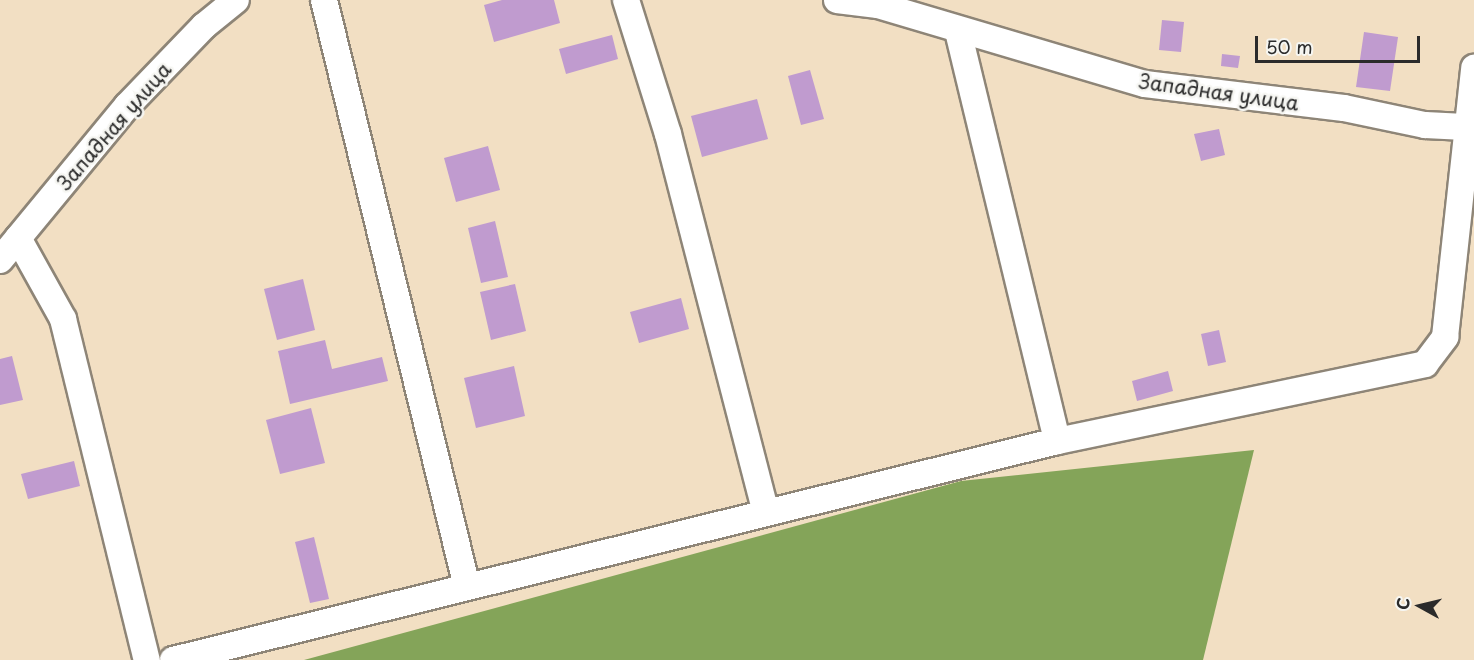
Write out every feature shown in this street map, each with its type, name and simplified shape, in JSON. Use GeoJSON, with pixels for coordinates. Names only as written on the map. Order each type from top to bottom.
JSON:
{"type":"FeatureCollection","features":[{"type":"Feature","properties":{"kind":"street","name":"Западная улица"},"geometry":{"type":"LineString","coordinates":[[0,260],[127,106],[204,26],[236,0]]}},
{"type":"Feature","properties":{"kind":"street"},"geometry":{"type":"LineString","coordinates":[[324,0],[467,587]]}},
{"type":"Feature","properties":{"kind":"street"},"geometry":{"type":"LineString","coordinates":[[626,0],[668,134],[766,513]]}},
{"type":"Feature","properties":{"kind":"street","name":"Западная улица"},"geometry":{"type":"LineString","coordinates":[[837,0],[878,5],[958,31],[1145,84],[1344,108],[1425,125],[1465,127]]}},
{"type":"Feature","properties":{"kind":"street"},"geometry":{"type":"LineString","coordinates":[[958,31],[1057,441]]}},
{"type":"Feature","properties":{"kind":"street"},"geometry":{"type":"LineString","coordinates":[[173,660],[1057,441],[1425,364],[1445,337],[1465,127],[1474,68]]}},
{"type":"Feature","properties":{"kind":"street"},"geometry":{"type":"LineString","coordinates":[[18,238],[63,319],[147,660]]}},
{"type":"Feature","properties":{"kind":"green space"},"geometry":{"type":"Polygon","coordinates":[[[1254,450],[1203,660],[304,660],[961,481],[1254,450]]]}},
{"type":"Feature","properties":{"kind":"building"},"geometry":{"type":"Polygon","coordinates":[[[502,0],[554,0],[560,23],[494,42],[484,5],[502,0]]]}},
{"type":"Feature","properties":{"kind":"building"},"geometry":{"type":"Polygon","coordinates":[[[1162,20],[1184,22],[1181,52],[1159,50],[1162,20]]]}},
{"type":"Feature","properties":{"kind":"building"},"geometry":{"type":"Polygon","coordinates":[[[1364,32],[1398,37],[1390,91],[1356,87],[1364,32]]]}},
{"type":"Feature","properties":{"kind":"building"},"geometry":{"type":"Polygon","coordinates":[[[612,35],[618,59],[566,74],[559,49],[612,35]]]}},
{"type":"Feature","properties":{"kind":"building"},"geometry":{"type":"Polygon","coordinates":[[[1222,54],[1240,56],[1238,68],[1221,66],[1222,54]]]}},
{"type":"Feature","properties":{"kind":"building"},"geometry":{"type":"Polygon","coordinates":[[[810,70],[824,119],[801,125],[788,76],[810,70]]]}},
{"type":"Feature","properties":{"kind":"building"},"geometry":{"type":"Polygon","coordinates":[[[757,99],[768,139],[702,157],[691,116],[757,99]]]}},
{"type":"Feature","properties":{"kind":"building"},"geometry":{"type":"Polygon","coordinates":[[[1219,129],[1225,155],[1201,161],[1194,134],[1219,129]]]}},
{"type":"Feature","properties":{"kind":"building"},"geometry":{"type":"Polygon","coordinates":[[[488,146],[500,190],[456,202],[444,158],[488,146]]]}},
{"type":"Feature","properties":{"kind":"building"},"geometry":{"type":"Polygon","coordinates":[[[495,221],[508,277],[481,283],[468,228],[495,221]]]}},
{"type":"Feature","properties":{"kind":"building"},"geometry":{"type":"Polygon","coordinates":[[[303,279],[315,330],[277,340],[264,289],[303,279]]]}},
{"type":"Feature","properties":{"kind":"building"},"geometry":{"type":"Polygon","coordinates":[[[515,284],[526,331],[491,340],[480,292],[515,284]]]}},
{"type":"Feature","properties":{"kind":"building"},"geometry":{"type":"Polygon","coordinates":[[[681,298],[689,329],[639,343],[630,312],[681,298]]]}},
{"type":"Feature","properties":{"kind":"building"},"geometry":{"type":"Polygon","coordinates":[[[1219,330],[1226,362],[1208,366],[1201,334],[1219,330]]]}},
{"type":"Feature","properties":{"kind":"building"},"geometry":{"type":"Polygon","coordinates":[[[325,340],[332,369],[382,357],[388,381],[290,404],[278,351],[325,340]]]}},
{"type":"Feature","properties":{"kind":"building"},"geometry":{"type":"Polygon","coordinates":[[[12,356],[23,400],[0,405],[0,359],[12,356]]]}},
{"type":"Feature","properties":{"kind":"building"},"geometry":{"type":"Polygon","coordinates":[[[514,366],[525,416],[476,428],[464,378],[514,366]]]}},
{"type":"Feature","properties":{"kind":"building"},"geometry":{"type":"Polygon","coordinates":[[[1168,371],[1173,391],[1137,401],[1132,381],[1168,371]]]}},
{"type":"Feature","properties":{"kind":"building"},"geometry":{"type":"Polygon","coordinates":[[[311,408],[325,463],[280,474],[266,420],[311,408]]]}},
{"type":"Feature","properties":{"kind":"building"},"geometry":{"type":"Polygon","coordinates":[[[74,461],[80,486],[28,499],[21,474],[74,461]]]}},
{"type":"Feature","properties":{"kind":"building"},"geometry":{"type":"Polygon","coordinates":[[[314,537],[329,599],[310,603],[295,542],[314,537]]]}}]}
